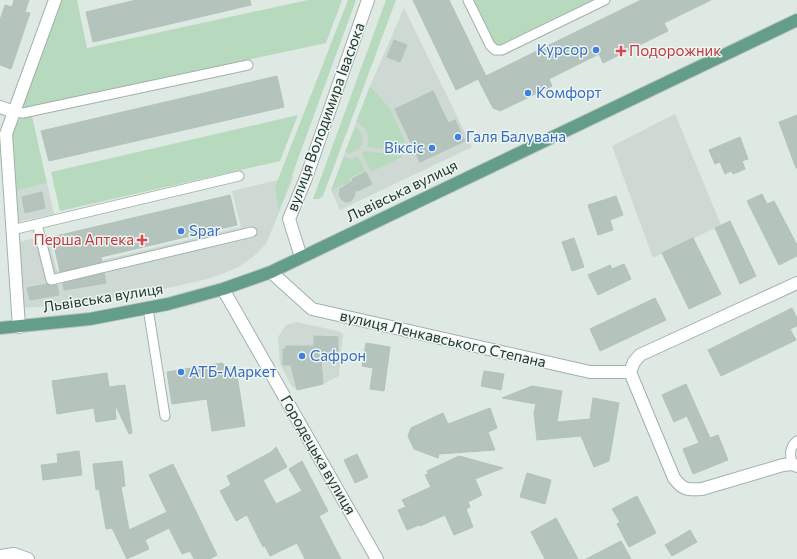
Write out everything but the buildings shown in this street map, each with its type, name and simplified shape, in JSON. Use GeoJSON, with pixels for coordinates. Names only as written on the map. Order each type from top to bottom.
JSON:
{"type":"FeatureCollection","features":[{"type":"Feature","properties":{"kind":"main road","name":"Львівська вулиця"},"geometry":{"type":"LineString","coordinates":[[0,328],[90,320],[168,304],[223,289],[271,272],[797,20]]}},
{"type":"Feature","properties":{"kind":"street"},"geometry":{"type":"LineString","coordinates":[[19,327],[6,134],[55,0]]}},
{"type":"Feature","properties":{"kind":"street","name":"вулиця Володимира Івасюка"},"geometry":{"type":"LineString","coordinates":[[301,257],[289,219],[306,178],[368,0]]}},
{"type":"Feature","properties":{"kind":"street"},"geometry":{"type":"LineString","coordinates":[[0,107],[14,112]]}},
{"type":"Feature","properties":{"kind":"street","name":"вулиця Ленкавського Степана"},"geometry":{"type":"LineString","coordinates":[[271,272],[312,309],[590,372],[630,372]]}},
{"type":"Feature","properties":{"kind":"street"},"geometry":{"type":"LineString","coordinates":[[795,465],[783,465],[702,489],[690,490],[681,487],[674,478],[630,372],[634,362],[640,355],[797,283]]}},
{"type":"Feature","properties":{"kind":"street","name":"Городецька вулиця"},"geometry":{"type":"LineString","coordinates":[[223,289],[377,559]]}},
{"type":"Feature","properties":{"kind":"street"},"geometry":{"type":"LineString","coordinates":[[0,556],[14,554],[28,559]]}},
{"type":"Feature","properties":{"kind":"lane"},"geometry":{"type":"LineString","coordinates":[[468,0],[490,45],[495,50],[502,50],[606,0]]}},
{"type":"Feature","properties":{"kind":"lane"},"geometry":{"type":"LineString","coordinates":[[14,112],[22,113],[248,65]]}},
{"type":"Feature","properties":{"kind":"lane"},"geometry":{"type":"LineString","coordinates":[[12,230],[239,176]]}},
{"type":"Feature","properties":{"kind":"lane"},"geometry":{"type":"LineString","coordinates":[[37,224],[51,280],[252,232]]}},
{"type":"Feature","properties":{"kind":"lane"},"geometry":{"type":"LineString","coordinates":[[148,308],[165,416]]}},
{"type":"Feature","properties":{"kind":"lane"},"geometry":{"type":"LineString","coordinates":[[795,465],[790,454],[791,448],[797,441]]}},
{"type":"Feature","properties":{"kind":"shaded area"},"geometry":{"type":"Polygon","coordinates":[[[404,8],[472,147],[340,210],[331,190],[370,86],[404,8]]]}},
{"type":"Feature","properties":{"kind":"shaded area"},"geometry":{"type":"Polygon","coordinates":[[[675,114],[721,225],[653,258],[612,146],[675,114]]]}},
{"type":"Feature","properties":{"kind":"shaded area"},"geometry":{"type":"Polygon","coordinates":[[[294,176],[266,244],[254,256],[237,268],[211,278],[164,289],[86,303],[22,308],[18,242],[48,235],[57,271],[241,227],[232,191],[294,176]]]}},
{"type":"Feature","properties":{"kind":"shaded area"},"geometry":{"type":"Polygon","coordinates":[[[47,183],[54,214],[17,222],[15,191],[47,183]]]}},
{"type":"Feature","properties":{"kind":"shaded area"},"geometry":{"type":"Polygon","coordinates":[[[296,322],[338,331],[343,334],[339,376],[323,384],[297,390],[291,385],[280,364],[278,337],[286,325],[296,322]]]}},
{"type":"Feature","properties":{"kind":"green space"},"geometry":{"type":"Polygon","coordinates":[[[60,0],[77,0],[87,48],[308,0],[342,0],[326,43],[20,109],[60,0]]]}},
{"type":"Feature","properties":{"kind":"green space"},"geometry":{"type":"Polygon","coordinates":[[[348,0],[356,0],[279,211],[275,187],[348,0]]]}},
{"type":"Feature","properties":{"kind":"green space"},"geometry":{"type":"Polygon","coordinates":[[[386,0],[396,0],[323,196],[319,199],[313,199],[386,0]]]}},
{"type":"Feature","properties":{"kind":"green space"},"geometry":{"type":"Polygon","coordinates":[[[474,0],[594,0],[501,45],[497,45],[493,42],[474,0]]]}},
{"type":"Feature","properties":{"kind":"green space"},"geometry":{"type":"Polygon","coordinates":[[[370,86],[390,109],[410,152],[367,147],[367,132],[363,126],[356,122],[370,86]]]}},
{"type":"Feature","properties":{"kind":"green space"},"geometry":{"type":"Polygon","coordinates":[[[298,115],[280,161],[60,211],[51,172],[298,115]]]}},
{"type":"Feature","properties":{"kind":"green space"},"geometry":{"type":"Polygon","coordinates":[[[32,116],[47,183],[15,191],[11,134],[17,119],[32,116]]]}},
{"type":"Feature","properties":{"kind":"green space"},"geometry":{"type":"Polygon","coordinates":[[[355,127],[362,135],[362,144],[356,151],[351,153],[345,152],[355,127]]]}},
{"type":"Feature","properties":{"kind":"green space"},"geometry":{"type":"Polygon","coordinates":[[[365,151],[404,156],[371,172],[362,154],[365,151]]]}},
{"type":"Feature","properties":{"kind":"green space"},"geometry":{"type":"Polygon","coordinates":[[[358,156],[365,171],[349,178],[351,182],[331,190],[344,157],[352,159],[358,156]]]}},
{"type":"Feature","properties":{"kind":"place","name":"Курсор"},"geometry":{"type":"Point","coordinates":[596,50]}},
{"type":"Feature","properties":{"kind":"place","name":"Подорожник"},"geometry":{"type":"Point","coordinates":[621,51]}},
{"type":"Feature","properties":{"kind":"place","name":"Комфорт"},"geometry":{"type":"Point","coordinates":[528,93]}},
{"type":"Feature","properties":{"kind":"place","name":"Галя Балувана"},"geometry":{"type":"Point","coordinates":[458,137]}},
{"type":"Feature","properties":{"kind":"place","name":"Віксіс"},"geometry":{"type":"Point","coordinates":[432,148]}},
{"type":"Feature","properties":{"kind":"place","name":"Spar"},"geometry":{"type":"Point","coordinates":[181,231]}},
{"type":"Feature","properties":{"kind":"place","name":"Перша Аптека"},"geometry":{"type":"Point","coordinates":[142,240]}},
{"type":"Feature","properties":{"kind":"place","name":"Сафрон"},"geometry":{"type":"Point","coordinates":[302,356]}},
{"type":"Feature","properties":{"kind":"place","name":"АТБ-Маркет"},"geometry":{"type":"Point","coordinates":[181,372]}}]}
